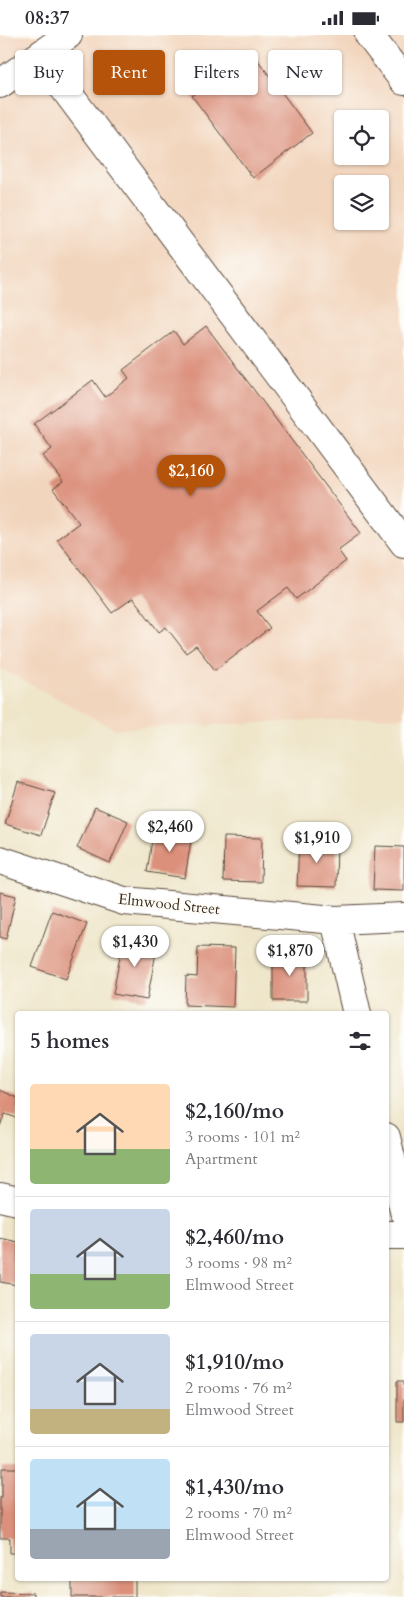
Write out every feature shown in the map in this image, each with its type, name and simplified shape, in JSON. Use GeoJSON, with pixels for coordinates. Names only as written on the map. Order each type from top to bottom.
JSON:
{"type":"FeatureCollection","features":[{"type":"Feature","properties":{"kind":"street"},"geometry":{"type":"LineString","coordinates":[[48,50],[68,35]]}},
{"type":"Feature","properties":{"kind":"street"},"geometry":{"type":"LineString","coordinates":[[369,35],[404,81]]}},
{"type":"Feature","properties":{"kind":"street"},"geometry":{"type":"LineString","coordinates":[[0,83],[15,73]]}},
{"type":"Feature","properties":{"kind":"street"},"geometry":{"type":"LineString","coordinates":[[69,95],[404,543]]}},
{"type":"Feature","properties":{"kind":"street","name":"Elmwood Street"},"geometry":{"type":"LineString","coordinates":[[0,861],[124,901],[335,920],[404,917]]}},
{"type":"Feature","properties":{"kind":"street"},"geometry":{"type":"LineString","coordinates":[[335,920],[356,1011]]}},
{"type":"Feature","properties":{"kind":"street"},"geometry":{"type":"LineString","coordinates":[[389,1149],[404,1211]]}},
{"type":"Feature","properties":{"kind":"street"},"geometry":{"type":"LineString","coordinates":[[0,1197],[15,1200]]}},
{"type":"Feature","properties":{"kind":"street"},"geometry":{"type":"LineString","coordinates":[[389,1235],[404,1235]]}},
{"type":"Feature","properties":{"kind":"shaded area"},"geometry":{"type":"Polygon","coordinates":[[[0,35],[404,35],[404,717],[114,729],[0,668],[0,35]]]}},
{"type":"Feature","properties":{"kind":"building"},"geometry":{"type":"Polygon","coordinates":[[[258,60],[268,74],[268,95],[284,95],[312,133],[253,178],[192,96],[258,95],[258,60]]]}},
{"type":"Feature","properties":{"kind":"building"},"geometry":{"type":"Polygon","coordinates":[[[206,326],[361,533],[338,550],[346,561],[296,599],[288,588],[257,611],[270,628],[215,670],[196,646],[186,653],[166,627],[159,632],[133,598],[112,613],[57,539],[79,523],[53,489],[63,482],[43,456],[52,449],[34,424],[93,380],[105,397],[129,378],[123,370],[174,331],[183,344],[206,326]]]}},
{"type":"Feature","properties":{"kind":"building"},"geometry":{"type":"Polygon","coordinates":[[[18,782],[55,793],[41,835],[5,824],[18,782]]]}},
{"type":"Feature","properties":{"kind":"building"},"geometry":{"type":"Polygon","coordinates":[[[95,807],[128,821],[110,863],[77,848],[95,807]]]}},
{"type":"Feature","properties":{"kind":"building"},"geometry":{"type":"Polygon","coordinates":[[[154,828],[192,834],[185,878],[147,872],[154,828]]]}},
{"type":"Feature","properties":{"kind":"building"},"geometry":{"type":"Polygon","coordinates":[[[224,837],[262,838],[261,882],[223,881],[224,837]]]}},
{"type":"Feature","properties":{"kind":"building"},"geometry":{"type":"Polygon","coordinates":[[[299,841],[337,842],[336,887],[297,886],[299,841]]]}},
{"type":"Feature","properties":{"kind":"building"},"geometry":{"type":"Polygon","coordinates":[[[375,846],[404,847],[404,891],[373,890],[375,846]]]}},
{"type":"Feature","properties":{"kind":"building"},"geometry":{"type":"Polygon","coordinates":[[[0,892],[16,896],[6,939],[0,937],[0,892]]]}},
{"type":"Feature","properties":{"kind":"building"},"geometry":{"type":"Polygon","coordinates":[[[52,911],[87,924],[66,979],[32,967],[52,911]]]}},
{"type":"Feature","properties":{"kind":"building"},"geometry":{"type":"Polygon","coordinates":[[[124,935],[158,942],[147,1000],[113,994],[124,935]]]}},
{"type":"Feature","properties":{"kind":"building"},"geometry":{"type":"Polygon","coordinates":[[[198,947],[235,948],[233,1007],[185,1005],[186,976],[197,977],[198,947]]]}},
{"type":"Feature","properties":{"kind":"building"},"geometry":{"type":"Polygon","coordinates":[[[273,953],[307,953],[307,1001],[273,1001],[273,953]]]}},
{"type":"Feature","properties":{"kind":"building"},"geometry":{"type":"Polygon","coordinates":[[[0,1090],[15,1097],[15,1117],[5,1114],[0,1126],[0,1090]]]}},
{"type":"Feature","properties":{"kind":"building"},"geometry":{"type":"Polygon","coordinates":[[[0,1238],[15,1241],[15,1284],[0,1282],[0,1238]]]}},
{"type":"Feature","properties":{"kind":"building"},"geometry":{"type":"Polygon","coordinates":[[[397,1381],[404,1381],[404,1422],[397,1422],[397,1381]]]}},
{"type":"Feature","properties":{"kind":"building"},"geometry":{"type":"Polygon","coordinates":[[[2,1468],[15,1468],[15,1553],[10,1553],[10,1538],[0,1538],[0,1497],[2,1497],[2,1468]]]}},
{"type":"Feature","properties":{"kind":"building"},"geometry":{"type":"Polygon","coordinates":[[[72,1581],[135,1581],[135,1597],[72,1597],[72,1581]]]}},
{"type":"Feature","properties":{"kind":"building"},"geometry":{"type":"Polygon","coordinates":[[[0,1592],[33,1593],[33,1597],[0,1597],[0,1592]]]}}]}
